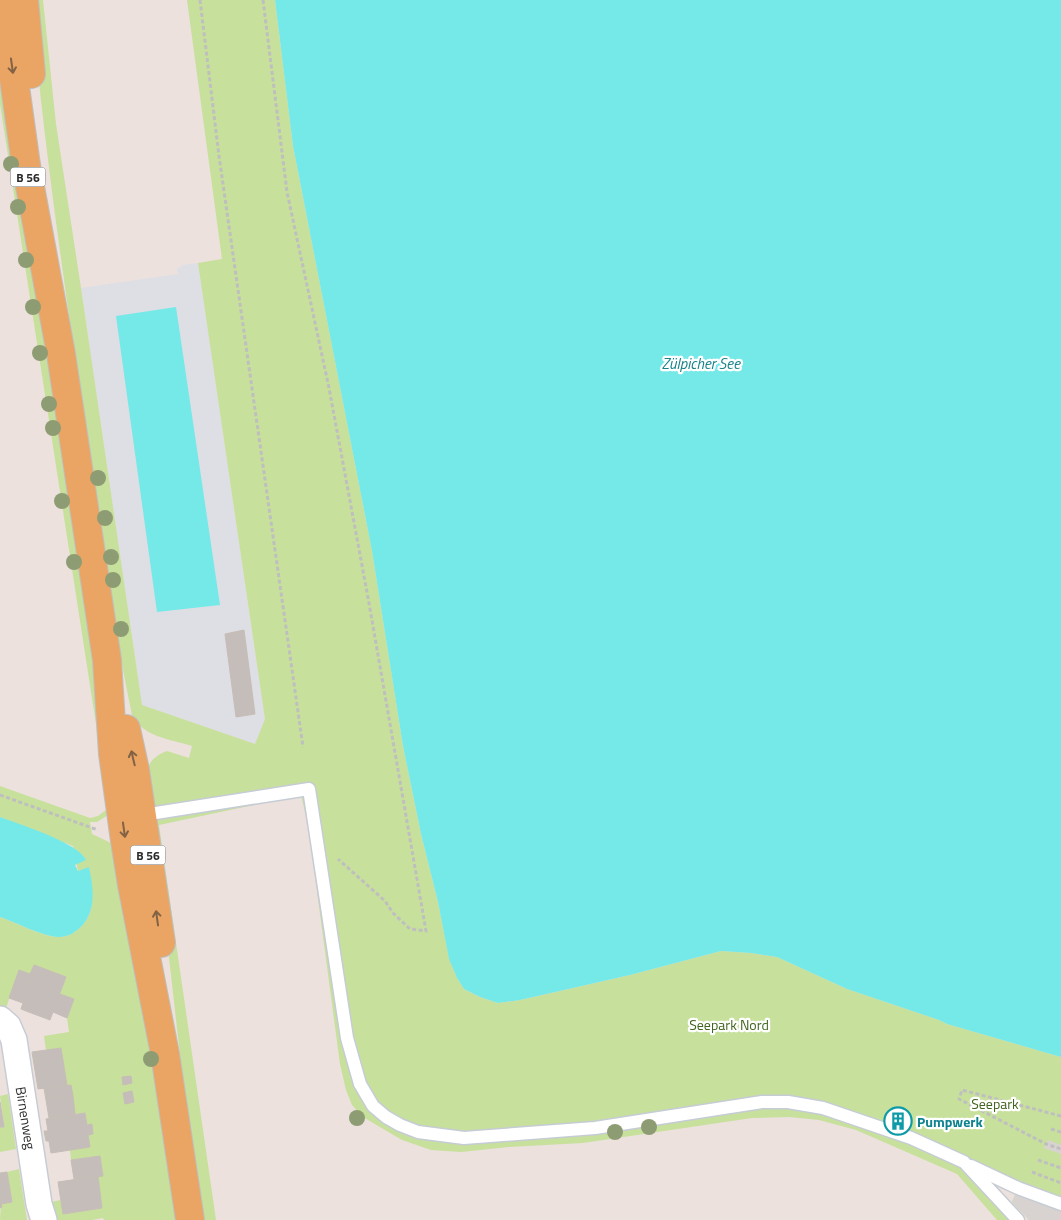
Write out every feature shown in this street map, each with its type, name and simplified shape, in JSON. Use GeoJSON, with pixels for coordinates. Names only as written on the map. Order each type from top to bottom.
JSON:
{"type":"FeatureCollection","features":[{"type":"Feature","properties":{"kind":"main road","name":"B 56"},"geometry":{"type":"LineString","coordinates":[[3,0],[26,165],[61,354],[107,660],[113,754],[125,841],[165,1054],[190,1220]]}},
{"type":"Feature","properties":{"kind":"main road","name":"B 56"},"geometry":{"type":"LineString","coordinates":[[24,0],[61,354]]}},
{"type":"Feature","properties":{"kind":"main road","name":"B 56"},"geometry":{"type":"LineString","coordinates":[[107,660],[136,770],[143,815],[160,941],[165,1054]]}},
{"type":"Feature","properties":{"kind":"street","name":"Birnenweg"},"geometry":{"type":"LineString","coordinates":[[0,1019],[8,1026],[14,1040],[39,1204],[44,1220]]}},
{"type":"Feature","properties":{"kind":"lane"},"geometry":{"type":"LineString","coordinates":[[143,815],[309,789],[339,992],[351,1057],[360,1084],[373,1106],[386,1117],[400,1125],[418,1132],[464,1138],[595,1128],[762,1102],[788,1102],[823,1108],[912,1138],[1018,1188],[1061,1204]]}},
{"type":"Feature","properties":{"kind":"lane"},"geometry":{"type":"LineString","coordinates":[[964,1162],[1018,1220]]}},
{"type":"Feature","properties":{"kind":"path"},"geometry":{"type":"LineString","coordinates":[[200,0],[219,156],[303,747]]}},
{"type":"Feature","properties":{"kind":"path"},"geometry":{"type":"LineString","coordinates":[[263,0],[287,192],[329,388],[369,603],[426,931],[410,929],[392,913],[385,901],[317,840]]}},
{"type":"Feature","properties":{"kind":"path"},"geometry":{"type":"LineString","coordinates":[[0,795],[125,841]]}},
{"type":"Feature","properties":{"kind":"path"},"geometry":{"type":"LineString","coordinates":[[1061,1116],[962,1090],[959,1099],[1046,1144],[1061,1149]]}},
{"type":"Feature","properties":{"kind":"path"},"geometry":{"type":"LineString","coordinates":[[1051,1129],[1061,1132]]}},
{"type":"Feature","properties":{"kind":"path"},"geometry":{"type":"LineString","coordinates":[[1038,1160],[1061,1168]]}},
{"type":"Feature","properties":{"kind":"path"},"geometry":{"type":"LineString","coordinates":[[1032,1172],[1061,1183]]}},
{"type":"Feature","properties":{"kind":"shaded area"},"geometry":{"type":"Polygon","coordinates":[[[198,263],[265,719],[255,744],[142,705],[81,288],[178,274],[177,269],[183,265],[198,263]]]}},
{"type":"Feature","properties":{"kind":"shaded area"},"geometry":{"type":"Polygon","coordinates":[[[1048,1140],[1061,1145],[1061,1154],[1044,1148],[1048,1140]]]}},
{"type":"Feature","properties":{"kind":"shaded area"},"geometry":{"type":"Polygon","coordinates":[[[1018,1188],[1061,1199],[1061,1220],[1029,1220],[1012,1202],[1018,1188]]]}},
{"type":"Feature","properties":{"kind":"green space","name":"Seepark Nord"},"geometry":{"type":"Polygon","coordinates":[[[31,0],[43,0],[56,124],[142,705],[255,744],[265,719],[198,263],[222,259],[187,0],[275,0],[293,146],[372,551],[403,746],[449,958],[457,978],[464,989],[498,1003],[520,1000],[630,975],[721,951],[751,953],[777,957],[847,989],[947,1024],[1061,1057],[1061,1220],[1029,1220],[1012,1202],[1018,1188],[962,1156],[1010,1220],[997,1220],[957,1174],[856,1130],[819,1120],[789,1117],[752,1118],[583,1143],[461,1152],[431,1150],[402,1140],[363,1117],[352,1105],[346,1090],[340,1064],[308,824],[301,795],[159,825],[216,1220],[203,1220],[185,1099],[152,823],[158,821],[156,806],[151,806],[147,781],[148,767],[158,756],[167,751],[189,758],[192,746],[150,733],[132,715],[109,589],[71,332],[46,143],[31,0]]]}},
{"type":"Feature","properties":{"kind":"green space"},"geometry":{"type":"Polygon","coordinates":[[[0,30],[97,675],[114,811],[97,822],[90,822],[92,834],[109,842],[117,849],[179,1220],[104,1220],[103,1218],[92,1220],[54,1220],[51,1202],[61,1200],[64,1214],[102,1208],[98,1176],[103,1175],[100,1156],[71,1160],[70,1150],[90,1147],[88,1135],[93,1134],[92,1124],[87,1125],[85,1113],[75,1114],[71,1085],[67,1085],[61,1048],[46,1050],[44,1036],[69,1032],[67,1018],[74,999],[60,994],[66,977],[34,965],[30,974],[19,970],[4,1014],[0,1012],[0,917],[45,935],[58,937],[70,935],[83,925],[88,918],[91,910],[92,894],[89,868],[78,871],[73,846],[0,817],[0,786],[90,818],[98,816],[106,810],[106,805],[96,724],[0,104],[0,30]]]}},
{"type":"Feature","properties":{"kind":"green space"},"geometry":{"type":"Polygon","coordinates":[[[8,1094],[16,1149],[0,1152],[0,1127],[4,1126],[0,1096],[8,1094]]]}},
{"type":"Feature","properties":{"kind":"green space"},"geometry":{"type":"Polygon","coordinates":[[[19,1169],[27,1220],[0,1220],[1,1204],[12,1202],[7,1172],[19,1169]]]}},
{"type":"Feature","properties":{"kind":"water","name":"Zülpicher See"},"geometry":{"type":"Polygon","coordinates":[[[275,0],[1061,0],[1061,1057],[947,1024],[847,989],[777,957],[751,953],[721,951],[630,975],[520,1000],[498,1003],[464,989],[449,959],[403,746],[372,551],[293,146],[275,0]]]}},
{"type":"Feature","properties":{"kind":"water"},"geometry":{"type":"Polygon","coordinates":[[[176,307],[220,605],[157,612],[116,316],[176,307]]]}},
{"type":"Feature","properties":{"kind":"water"},"geometry":{"type":"Polygon","coordinates":[[[0,817],[61,841],[72,847],[86,860],[75,865],[78,871],[89,867],[93,893],[91,910],[83,925],[68,936],[58,937],[37,932],[0,917],[0,817]]]}},
{"type":"Feature","properties":{"kind":"building"},"geometry":{"type":"Polygon","coordinates":[[[244,630],[255,714],[236,717],[225,634],[244,630]]]}},
{"type":"Feature","properties":{"kind":"building"},"geometry":{"type":"Polygon","coordinates":[[[34,965],[37,966],[33,975],[30,974],[34,965]]]}},
{"type":"Feature","properties":{"kind":"building"},"geometry":{"type":"Polygon","coordinates":[[[37,966],[66,977],[50,1020],[26,1011],[28,1006],[23,1003],[37,966]]]}},
{"type":"Feature","properties":{"kind":"building"},"geometry":{"type":"Polygon","coordinates":[[[19,970],[33,975],[23,1003],[9,998],[19,970]]]}},
{"type":"Feature","properties":{"kind":"building"},"geometry":{"type":"Polygon","coordinates":[[[60,994],[74,999],[67,1018],[53,1012],[60,994]]]}},
{"type":"Feature","properties":{"kind":"building"},"geometry":{"type":"Polygon","coordinates":[[[23,1003],[28,1006],[26,1011],[21,1009],[23,1003]]]}},
{"type":"Feature","properties":{"kind":"building"},"geometry":{"type":"Polygon","coordinates":[[[61,1048],[67,1085],[38,1089],[32,1052],[61,1048]]]}},
{"type":"Feature","properties":{"kind":"building"},"geometry":{"type":"Polygon","coordinates":[[[131,1076],[132,1083],[123,1085],[122,1077],[131,1076]]]}},
{"type":"Feature","properties":{"kind":"building"},"geometry":{"type":"Polygon","coordinates":[[[71,1085],[73,1096],[46,1100],[44,1088],[71,1085]]]}},
{"type":"Feature","properties":{"kind":"building"},"geometry":{"type":"Polygon","coordinates":[[[132,1091],[134,1102],[125,1104],[123,1093],[132,1091]]]}},
{"type":"Feature","properties":{"kind":"building"},"geometry":{"type":"Polygon","coordinates":[[[73,1096],[75,1114],[49,1118],[46,1100],[73,1096]]]}},
{"type":"Feature","properties":{"kind":"building"},"geometry":{"type":"Polygon","coordinates":[[[0,1102],[4,1127],[0,1127],[0,1102]]]}},
{"type":"Feature","properties":{"kind":"building"},"geometry":{"type":"Polygon","coordinates":[[[85,1113],[87,1125],[92,1124],[93,1134],[88,1135],[90,1147],[51,1153],[49,1141],[46,1141],[44,1131],[48,1131],[46,1119],[85,1113]]]}},
{"type":"Feature","properties":{"kind":"building","name":"Pumpwerk"},"geometry":{"type":"Polygon","coordinates":[[[899,1117],[902,1121],[897,1125],[894,1121],[899,1117]]]}},
{"type":"Feature","properties":{"kind":"building"},"geometry":{"type":"Polygon","coordinates":[[[100,1156],[103,1176],[74,1179],[71,1160],[100,1156]]]}},
{"type":"Feature","properties":{"kind":"building"},"geometry":{"type":"Polygon","coordinates":[[[7,1172],[12,1202],[1,1204],[2,1207],[0,1208],[0,1173],[7,1172]]]}},
{"type":"Feature","properties":{"kind":"building"},"geometry":{"type":"Polygon","coordinates":[[[98,1176],[102,1208],[63,1214],[58,1182],[98,1176]]]}},
{"type":"Feature","properties":{"kind":"place","name":"Pumpwerk"},"geometry":{"type":"Point","coordinates":[898,1121]}},
{"type":"Feature","properties":{"kind":"park label","name":"Seepark"},"geometry":{"type":"Point","coordinates":[995,1103]}}]}
